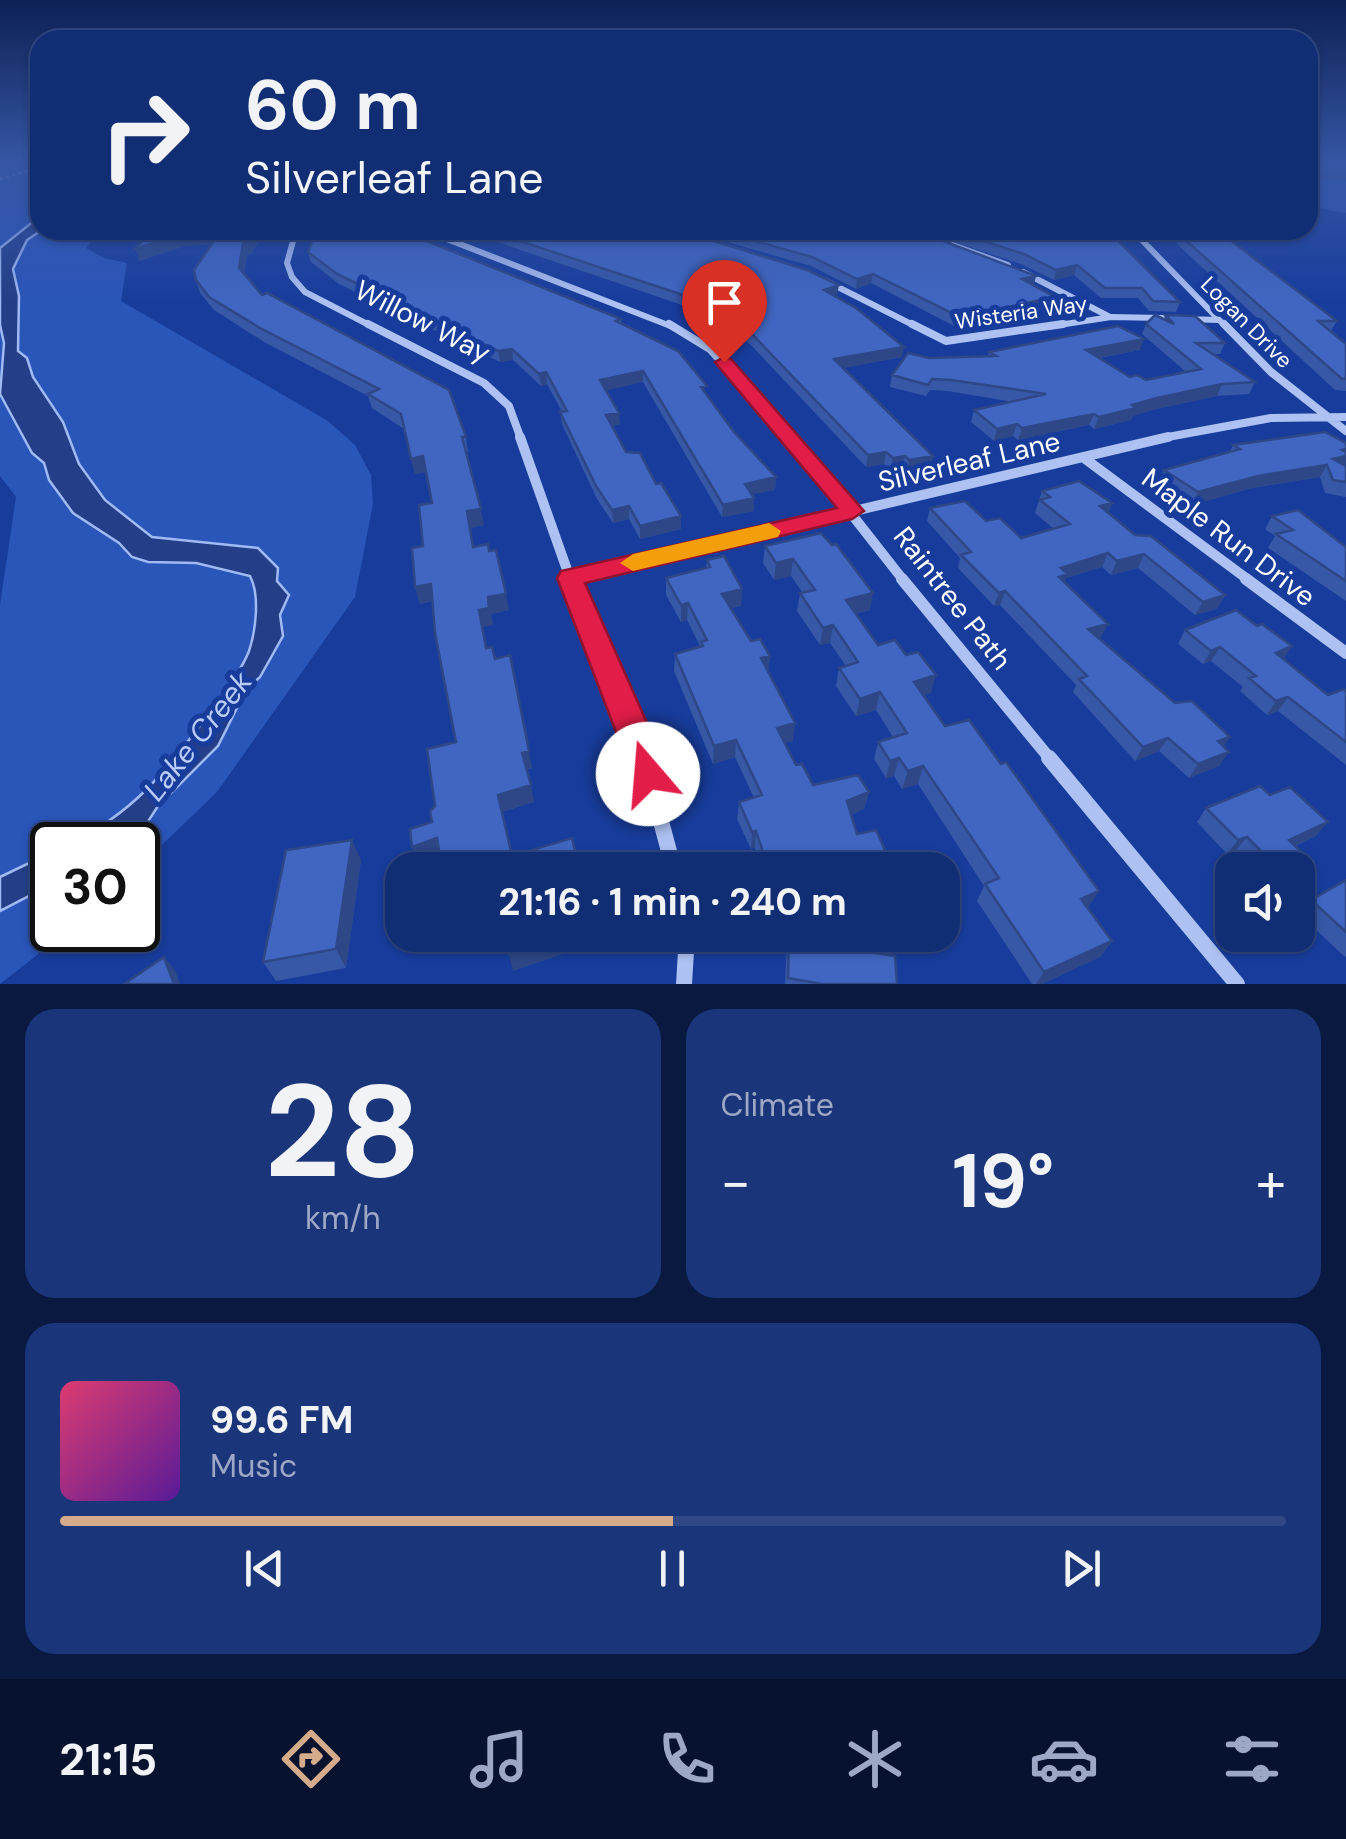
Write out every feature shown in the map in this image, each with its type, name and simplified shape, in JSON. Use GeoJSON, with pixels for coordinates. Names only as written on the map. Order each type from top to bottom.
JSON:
{"type":"FeatureCollection","features":[{"type":"Feature","properties":{"kind":"street","name":"Willow Way"},"geometry":{"type":"LineString","coordinates":[[292,240],[285,255],[286,268],[305,292],[499,394],[509,406],[570,578],[639,741],[669,852]]}},
{"type":"Feature","properties":{"kind":"street","name":"Raintree Path"},"geometry":{"type":"LineString","coordinates":[[449,240],[639,310],[695,338],[724,362],[852,511],[930,614],[1236,984]]}},
{"type":"Feature","properties":{"kind":"street","name":"Logan Drive"},"geometry":{"type":"LineString","coordinates":[[1142,240],[1219,320],[1346,431]]}},
{"type":"Feature","properties":{"kind":"street"},"geometry":{"type":"LineString","coordinates":[[950,244],[1049,283],[1111,317]]}},
{"type":"Feature","properties":{"kind":"street","name":"Wisteria Way"},"geometry":{"type":"LineString","coordinates":[[822,279],[946,341],[1111,317],[1219,320]]}},
{"type":"Feature","properties":{"kind":"street","name":"Silverleaf Lane"},"geometry":{"type":"LineString","coordinates":[[570,578],[1232,423],[1322,414],[1346,417]]}},
{"type":"Feature","properties":{"kind":"street","name":"Maple Run Drive"},"geometry":{"type":"LineString","coordinates":[[1084,458],[1346,653]]}},
{"type":"Feature","properties":{"kind":"street"},"geometry":{"type":"LineString","coordinates":[[684,984],[686,952]]}},
{"type":"Feature","properties":{"kind":"shaded area"},"geometry":{"type":"Polygon","coordinates":[[[0,210],[30,210],[30,240],[91,240],[86,248],[104,258],[127,263],[121,301],[328,421],[355,445],[371,475],[373,504],[355,597],[217,792],[160,847],[160,822],[30,822],[30,952],[41,952],[0,984],[0,605],[16,497],[0,476],[0,210]]]}},
{"type":"Feature","properties":{"kind":"water","name":"Lake Creek"},"geometry":{"type":"Polygon","coordinates":[[[30,224],[30,238],[13,269],[19,296],[18,351],[27,358],[33,377],[63,422],[79,464],[105,500],[152,537],[258,548],[278,568],[277,581],[289,595],[280,615],[283,636],[260,677],[246,690],[218,746],[158,806],[148,822],[107,822],[159,776],[232,682],[249,651],[255,623],[255,593],[250,576],[196,563],[148,562],[132,557],[119,543],[73,513],[49,480],[44,463],[32,453],[0,394],[4,343],[0,325],[0,248],[30,224]]]}},
{"type":"Feature","properties":{"kind":"water"},"geometry":{"type":"Polygon","coordinates":[[[30,863],[30,895],[0,911],[0,877],[30,863]]]}},
{"type":"Feature","properties":{"kind":"building"},"geometry":{"type":"Polygon","coordinates":[[[143,240],[165,240],[135,249],[143,240]]]}},
{"type":"Feature","properties":{"kind":"building"},"geometry":{"type":"Polygon","coordinates":[[[215,240],[250,240],[243,243],[239,268],[262,295],[267,293],[449,390],[466,437],[462,437],[481,509],[467,511],[473,547],[488,544],[489,551],[496,550],[506,594],[488,597],[489,608],[479,610],[486,648],[492,647],[495,659],[510,655],[529,751],[522,753],[531,785],[498,795],[511,852],[439,852],[437,838],[412,847],[410,829],[432,822],[430,811],[435,806],[427,749],[456,742],[435,633],[431,584],[415,587],[412,548],[423,546],[419,505],[432,503],[423,456],[411,459],[401,414],[368,394],[379,389],[260,328],[209,297],[196,280],[194,270],[215,240]]]}},
{"type":"Feature","properties":{"kind":"building"},"geometry":{"type":"Polygon","coordinates":[[[312,240],[424,240],[621,319],[616,321],[678,351],[707,386],[701,387],[734,432],[776,477],[745,484],[754,498],[723,505],[643,371],[600,380],[619,413],[606,415],[626,452],[640,453],[656,484],[661,483],[681,516],[640,526],[629,506],[612,510],[596,486],[560,412],[567,411],[546,372],[539,374],[512,349],[498,351],[337,274],[308,252],[312,240]]]}},
{"type":"Feature","properties":{"kind":"building"},"geometry":{"type":"Polygon","coordinates":[[[517,240],[710,240],[807,270],[839,285],[824,290],[856,308],[904,347],[834,359],[933,456],[909,460],[905,456],[893,458],[886,452],[868,455],[751,333],[680,294],[517,240]]]}},
{"type":"Feature","properties":{"kind":"building"},"geometry":{"type":"Polygon","coordinates":[[[752,240],[941,240],[1036,276],[1022,279],[1055,297],[960,317],[873,274],[857,279],[812,257],[752,240]]]}},
{"type":"Feature","properties":{"kind":"building"},"geometry":{"type":"Polygon","coordinates":[[[980,240],[1117,240],[1180,302],[1153,301],[1142,288],[1105,288],[1077,265],[1056,270],[1024,254],[980,240]]]}},
{"type":"Feature","properties":{"kind":"building"},"geometry":{"type":"Polygon","coordinates":[[[1185,240],[1230,240],[1337,321],[1318,321],[1346,344],[1346,379],[1185,240]]]}},
{"type":"Feature","properties":{"kind":"building"},"geometry":{"type":"Polygon","coordinates":[[[1155,315],[1174,324],[1165,315],[1195,316],[1225,343],[1196,343],[1255,382],[1222,384],[1157,398],[1099,417],[1094,414],[997,429],[974,410],[1046,394],[951,380],[932,379],[928,385],[892,375],[908,353],[929,358],[996,356],[989,352],[1118,326],[1144,339],[1086,350],[1130,377],[1137,375],[1146,380],[1201,369],[1146,324],[1155,315]]]}},
{"type":"Feature","properties":{"kind":"building"},"geometry":{"type":"Polygon","coordinates":[[[1325,432],[1346,443],[1342,450],[1346,456],[1333,459],[1346,466],[1346,482],[1333,480],[1327,465],[1258,476],[1198,492],[1164,470],[1240,449],[1233,445],[1325,432]]]}},
{"type":"Feature","properties":{"kind":"building"},"geometry":{"type":"Polygon","coordinates":[[[1079,481],[1112,503],[1100,506],[1135,535],[1151,536],[1225,595],[1203,602],[1144,554],[1117,561],[1108,553],[1061,568],[1068,574],[1059,577],[1108,624],[1088,629],[1175,703],[1192,701],[1230,737],[1218,741],[1229,752],[1198,764],[1168,738],[1143,747],[1079,679],[1087,676],[1005,591],[999,593],[961,555],[971,552],[930,508],[965,501],[986,521],[1000,518],[1021,538],[1070,524],[1040,500],[1050,497],[1042,491],[1079,481]]]}},
{"type":"Feature","properties":{"kind":"building"},"geometry":{"type":"Polygon","coordinates":[[[1298,510],[1346,547],[1346,581],[1276,534],[1293,530],[1272,516],[1298,510]]]}},
{"type":"Feature","properties":{"kind":"building"},"geometry":{"type":"Polygon","coordinates":[[[821,533],[832,545],[836,544],[873,593],[846,600],[878,645],[895,640],[906,655],[918,652],[936,675],[914,682],[945,726],[969,720],[1001,764],[1006,762],[1099,891],[1081,899],[1112,941],[1044,972],[985,884],[999,878],[923,766],[908,771],[899,758],[890,761],[878,742],[907,733],[880,692],[860,699],[839,668],[858,662],[833,625],[823,628],[800,593],[815,590],[793,559],[776,563],[765,546],[821,533]]]}},
{"type":"Feature","properties":{"kind":"building"},"geometry":{"type":"Polygon","coordinates":[[[724,556],[742,589],[722,594],[751,641],[760,639],[770,656],[761,658],[795,723],[777,728],[796,765],[802,764],[813,785],[858,775],[869,792],[847,801],[857,834],[876,830],[886,852],[763,852],[739,802],[762,795],[736,740],[714,746],[675,654],[703,646],[701,642],[707,640],[688,603],[681,605],[666,578],[710,567],[707,560],[724,556]]]}},
{"type":"Feature","properties":{"kind":"building"},"geometry":{"type":"Polygon","coordinates":[[[1236,610],[1292,646],[1276,653],[1328,695],[1346,691],[1346,742],[1288,697],[1276,701],[1249,678],[1256,676],[1220,647],[1211,651],[1185,630],[1236,610]]]}},
{"type":"Feature","properties":{"kind":"building"},"geometry":{"type":"Polygon","coordinates":[[[1260,786],[1270,795],[1290,787],[1328,822],[1289,840],[1302,852],[1262,852],[1247,837],[1238,840],[1206,808],[1260,786]]]}},
{"type":"Feature","properties":{"kind":"building"},"geometry":{"type":"Polygon","coordinates":[[[572,838],[575,852],[525,852],[572,838]]]}},
{"type":"Feature","properties":{"kind":"building"},"geometry":{"type":"Polygon","coordinates":[[[352,840],[336,949],[263,962],[286,850],[352,840]]]}},
{"type":"Feature","properties":{"kind":"building"},"geometry":{"type":"Polygon","coordinates":[[[1346,880],[1346,932],[1315,904],[1315,898],[1346,880]]]}},
{"type":"Feature","properties":{"kind":"building"},"geometry":{"type":"Polygon","coordinates":[[[789,952],[868,952],[895,956],[897,984],[822,984],[788,978],[789,952]]]}},
{"type":"Feature","properties":{"kind":"building"},"geometry":{"type":"Polygon","coordinates":[[[164,957],[174,984],[124,984],[164,957]]]}},
{"type":"Feature","properties":{"kind":"slow traffic"},"geometry":{"type":"LineString","coordinates":[[633,563],[769,531]]}},
{"type":"Feature","properties":{"kind":"route"},"geometry":{"type":"LineString","coordinates":[[648,774],[639,741],[570,578],[852,511],[724,362]]}}]}
